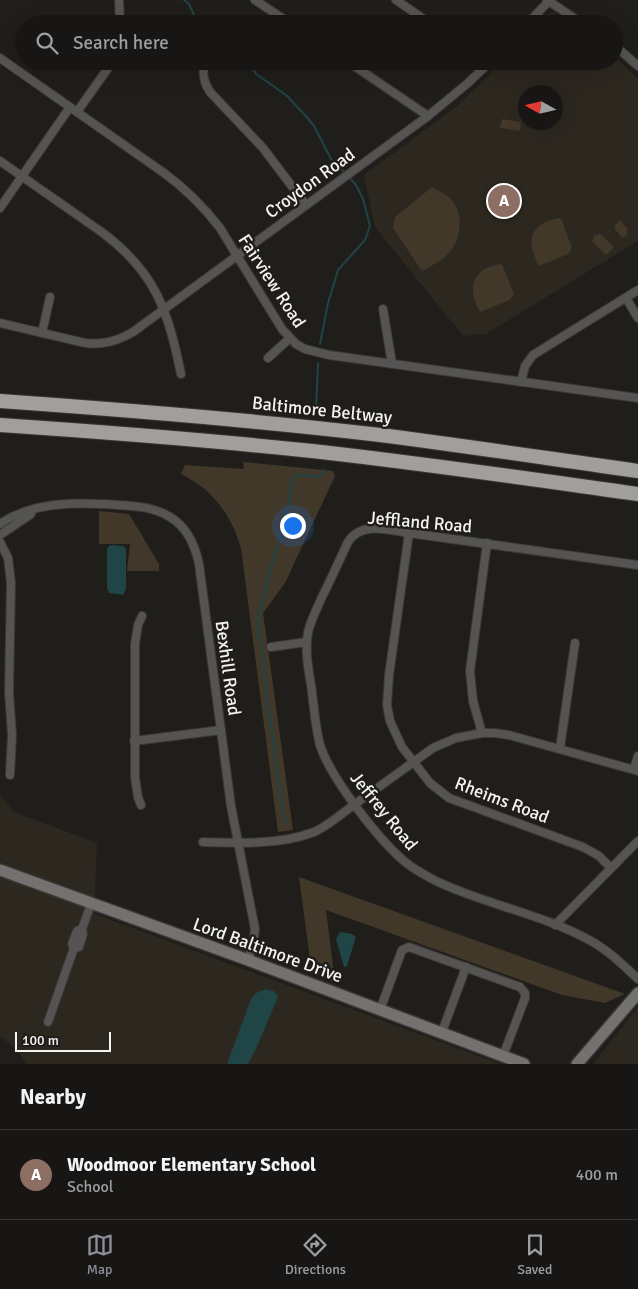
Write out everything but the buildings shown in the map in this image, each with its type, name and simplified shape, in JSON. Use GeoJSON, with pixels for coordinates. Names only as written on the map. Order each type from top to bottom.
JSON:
{"type":"FeatureCollection","features":[{"type":"Feature","properties":{"kind":"highway","name":"Baltimore Beltway"},"geometry":{"type":"LineString","coordinates":[[0,401],[316,428],[449,444],[638,471]]}},
{"type":"Feature","properties":{"kind":"highway"},"geometry":{"type":"LineString","coordinates":[[0,425],[142,435],[312,451],[445,467],[638,494]]}},
{"type":"Feature","properties":{"kind":"main road","name":"Lord Baltimore Drive"},"geometry":{"type":"LineString","coordinates":[[0,870],[248,960],[524,1064]]}},
{"type":"Feature","properties":{"kind":"main road"},"geometry":{"type":"LineString","coordinates":[[578,1064],[638,993]]}},
{"type":"Feature","properties":{"kind":"street"},"geometry":{"type":"LineString","coordinates":[[119,0],[120,15]]}},
{"type":"Feature","properties":{"kind":"street"},"geometry":{"type":"LineString","coordinates":[[255,0],[278,15]]}},
{"type":"Feature","properties":{"kind":"street"},"geometry":{"type":"LineString","coordinates":[[396,0],[418,15]]}},
{"type":"Feature","properties":{"kind":"street"},"geometry":{"type":"LineString","coordinates":[[536,15],[548,1],[569,15]]}},
{"type":"Feature","properties":{"kind":"street"},"geometry":{"type":"LineString","coordinates":[[623,53],[638,66]]}},
{"type":"Feature","properties":{"kind":"street","name":"Fairview Road"},"geometry":{"type":"LineString","coordinates":[[0,58],[15,68]]}},
{"type":"Feature","properties":{"kind":"street","name":"Fairview Road"},"geometry":{"type":"LineString","coordinates":[[17,70],[189,192],[209,213],[282,329],[296,344],[329,356],[638,398]]}},
{"type":"Feature","properties":{"kind":"street"},"geometry":{"type":"LineString","coordinates":[[77,112],[107,70]]}},
{"type":"Feature","properties":{"kind":"street"},"geometry":{"type":"LineString","coordinates":[[203,70],[205,84],[210,92],[263,148],[306,205]]}},
{"type":"Feature","properties":{"kind":"street"},"geometry":{"type":"LineString","coordinates":[[360,70],[428,116]]}},
{"type":"Feature","properties":{"kind":"street","name":"Croydon Road"},"geometry":{"type":"LineString","coordinates":[[0,323],[85,343],[109,343],[121,339],[428,116],[481,70]]}},
{"type":"Feature","properties":{"kind":"street"},"geometry":{"type":"LineString","coordinates":[[0,208],[70,107]]}},
{"type":"Feature","properties":{"kind":"street"},"geometry":{"type":"LineString","coordinates":[[0,161],[103,233],[126,252],[143,271],[165,308],[173,333],[181,374]]}},
{"type":"Feature","properties":{"kind":"street"},"geometry":{"type":"LineString","coordinates":[[521,382],[525,366],[533,355],[638,290]]}},
{"type":"Feature","properties":{"kind":"street"},"geometry":{"type":"LineString","coordinates":[[42,333],[50,297]]}},
{"type":"Feature","properties":{"kind":"street"},"geometry":{"type":"LineString","coordinates":[[626,298],[638,318]]}},
{"type":"Feature","properties":{"kind":"street"},"geometry":{"type":"LineString","coordinates":[[383,309],[392,364]]}},
{"type":"Feature","properties":{"kind":"street"},"geometry":{"type":"LineString","coordinates":[[268,358],[290,338]]}},
{"type":"Feature","properties":{"kind":"street","name":"Bexhill Road"},"geometry":{"type":"LineString","coordinates":[[0,524],[22,513],[64,504],[84,503],[139,506],[161,512],[179,524],[192,541],[199,564],[232,814],[255,929],[248,960]]}},
{"type":"Feature","properties":{"kind":"street","name":"Bexhill Road"},"geometry":{"type":"LineString","coordinates":[[0,535],[42,508]]}},
{"type":"Feature","properties":{"kind":"street","name":"Jeffland Road"},"geometry":{"type":"LineString","coordinates":[[307,642],[314,616],[352,536],[357,532],[369,529],[487,543],[638,565]]}},
{"type":"Feature","properties":{"kind":"street","name":"Rheims Road"},"geometry":{"type":"LineString","coordinates":[[409,533],[387,690],[390,721],[396,736],[413,763],[430,784],[449,798],[584,847],[599,856],[611,868]]}},
{"type":"Feature","properties":{"kind":"street"},"geometry":{"type":"LineString","coordinates":[[0,542],[8,558],[11,583],[9,707],[12,735],[10,775]]}},
{"type":"Feature","properties":{"kind":"street"},"geometry":{"type":"LineString","coordinates":[[482,733],[473,701],[470,671],[487,543]]}},
{"type":"Feature","properties":{"kind":"street"},"geometry":{"type":"LineString","coordinates":[[141,804],[135,778],[134,741],[135,644],[138,625],[142,616]]}},
{"type":"Feature","properties":{"kind":"street"},"geometry":{"type":"LineString","coordinates":[[271,647],[307,642]]}},
{"type":"Feature","properties":{"kind":"street","name":"Jeffrey Road"},"geometry":{"type":"LineString","coordinates":[[307,642],[307,658],[320,744],[330,768],[355,804],[392,850],[419,872],[448,887],[578,934],[606,951],[638,979]]}},
{"type":"Feature","properties":{"kind":"street"},"geometry":{"type":"LineString","coordinates":[[560,748],[575,644]]}},
{"type":"Feature","properties":{"kind":"street"},"geometry":{"type":"LineString","coordinates":[[0,678],[9,679]]}},
{"type":"Feature","properties":{"kind":"street"},"geometry":{"type":"LineString","coordinates":[[134,741],[221,730]]}},
{"type":"Feature","properties":{"kind":"street"},"geometry":{"type":"LineString","coordinates":[[203,842],[238,843],[287,838],[312,832],[333,822],[355,804],[444,742],[456,738],[482,733],[509,735],[636,770],[638,756]]}},
{"type":"Feature","properties":{"kind":"street"},"geometry":{"type":"LineString","coordinates":[[555,925],[638,841]]}},
{"type":"Feature","properties":{"kind":"street"},"geometry":{"type":"LineString","coordinates":[[48,1022],[74,948],[78,947],[83,934],[82,929],[91,904]]}},
{"type":"Feature","properties":{"kind":"street"},"geometry":{"type":"LineString","coordinates":[[380,1010],[402,950],[405,948],[413,948],[520,986],[525,993],[525,998],[503,1056]]}},
{"type":"Feature","properties":{"kind":"street"},"geometry":{"type":"LineString","coordinates":[[442,1032],[466,967]]}},
{"type":"Feature","properties":{"kind":"shaded area"},"geometry":{"type":"Polygon","coordinates":[[[553,12],[557,15],[548,15],[553,12]]]}},
{"type":"Feature","properties":{"kind":"shaded area"},"geometry":{"type":"Polygon","coordinates":[[[623,65],[638,79],[638,241],[486,334],[463,336],[375,227],[364,175],[457,106],[495,70],[623,70],[623,65]]]}},
{"type":"Feature","properties":{"kind":"shaded area"},"geometry":{"type":"Polygon","coordinates":[[[502,119],[518,122],[518,130],[520,131],[500,128],[502,119]]]}},
{"type":"Feature","properties":{"kind":"shaded area"},"geometry":{"type":"Polygon","coordinates":[[[432,187],[452,200],[457,209],[460,222],[458,236],[452,249],[439,261],[422,271],[393,228],[395,217],[432,187]]]}},
{"type":"Feature","properties":{"kind":"shaded area"},"geometry":{"type":"Polygon","coordinates":[[[561,218],[572,248],[568,254],[539,266],[532,249],[533,234],[543,224],[561,218]]]}},
{"type":"Feature","properties":{"kind":"shaded area"},"geometry":{"type":"Polygon","coordinates":[[[620,220],[627,228],[627,235],[622,238],[615,229],[615,225],[620,220]]]}},
{"type":"Feature","properties":{"kind":"shaded area"},"geometry":{"type":"Polygon","coordinates":[[[600,234],[614,247],[607,254],[592,241],[594,236],[600,234]]]}},
{"type":"Feature","properties":{"kind":"shaded area"},"geometry":{"type":"Polygon","coordinates":[[[502,264],[514,294],[510,300],[480,312],[473,295],[474,280],[484,270],[502,264]]]}},
{"type":"Feature","properties":{"kind":"shaded area"},"geometry":{"type":"Polygon","coordinates":[[[243,462],[333,471],[335,476],[285,583],[263,613],[293,830],[278,832],[241,548],[232,524],[219,504],[202,487],[181,474],[185,465],[244,469],[243,462]]]}},
{"type":"Feature","properties":{"kind":"shaded area"},"geometry":{"type":"Polygon","coordinates":[[[99,511],[129,514],[159,564],[159,571],[127,571],[130,544],[99,544],[99,511]]]}},
{"type":"Feature","properties":{"kind":"shaded area"},"geometry":{"type":"Polygon","coordinates":[[[0,795],[14,812],[97,843],[95,914],[500,1064],[26,1064],[18,1051],[0,1036],[0,795]]]}},
{"type":"Feature","properties":{"kind":"shaded area"},"geometry":{"type":"Polygon","coordinates":[[[299,877],[625,994],[605,1003],[562,995],[326,910],[335,983],[312,974],[299,877]]]}},
{"type":"Feature","properties":{"kind":"shaded area"},"geometry":{"type":"Polygon","coordinates":[[[638,1007],[638,1064],[593,1064],[638,1007]]]}},
{"type":"Feature","properties":{"kind":"water"},"geometry":{"type":"Polygon","coordinates":[[[113,545],[123,546],[126,549],[126,589],[123,595],[109,593],[107,588],[107,549],[113,545]]]}},
{"type":"Feature","properties":{"kind":"water"},"geometry":{"type":"Polygon","coordinates":[[[340,932],[352,934],[356,937],[347,966],[344,967],[336,939],[340,932]]]}},
{"type":"Feature","properties":{"kind":"water"},"geometry":{"type":"Polygon","coordinates":[[[266,989],[274,991],[278,997],[256,1049],[248,1064],[227,1064],[251,999],[256,993],[266,989]]]}},
{"type":"Feature","properties":{"kind":"waterway"},"geometry":{"type":"LineString","coordinates":[[184,0],[189,4],[194,15]]}},
{"type":"Feature","properties":{"kind":"waterway"},"geometry":{"type":"LineString","coordinates":[[254,70],[256,74],[286,95],[305,115],[314,126],[331,159],[345,173]]}},
{"type":"Feature","properties":{"kind":"waterway"},"geometry":{"type":"LineString","coordinates":[[320,344],[328,303],[338,270],[365,240],[370,226],[363,199],[356,185],[348,176]]}},
{"type":"Feature","properties":{"kind":"waterway"},"geometry":{"type":"LineString","coordinates":[[316,409],[318,363]]}},
{"type":"Feature","properties":{"kind":"waterway"},"geometry":{"type":"LineString","coordinates":[[285,824],[268,710],[262,647],[259,636],[259,617],[262,600],[288,509],[292,479],[297,475],[320,477],[323,470]]}},
{"type":"Feature","properties":{"kind":"place","name":"Woodmoor Elementary School"},"geometry":{"type":"Point","coordinates":[504,201]}}]}
